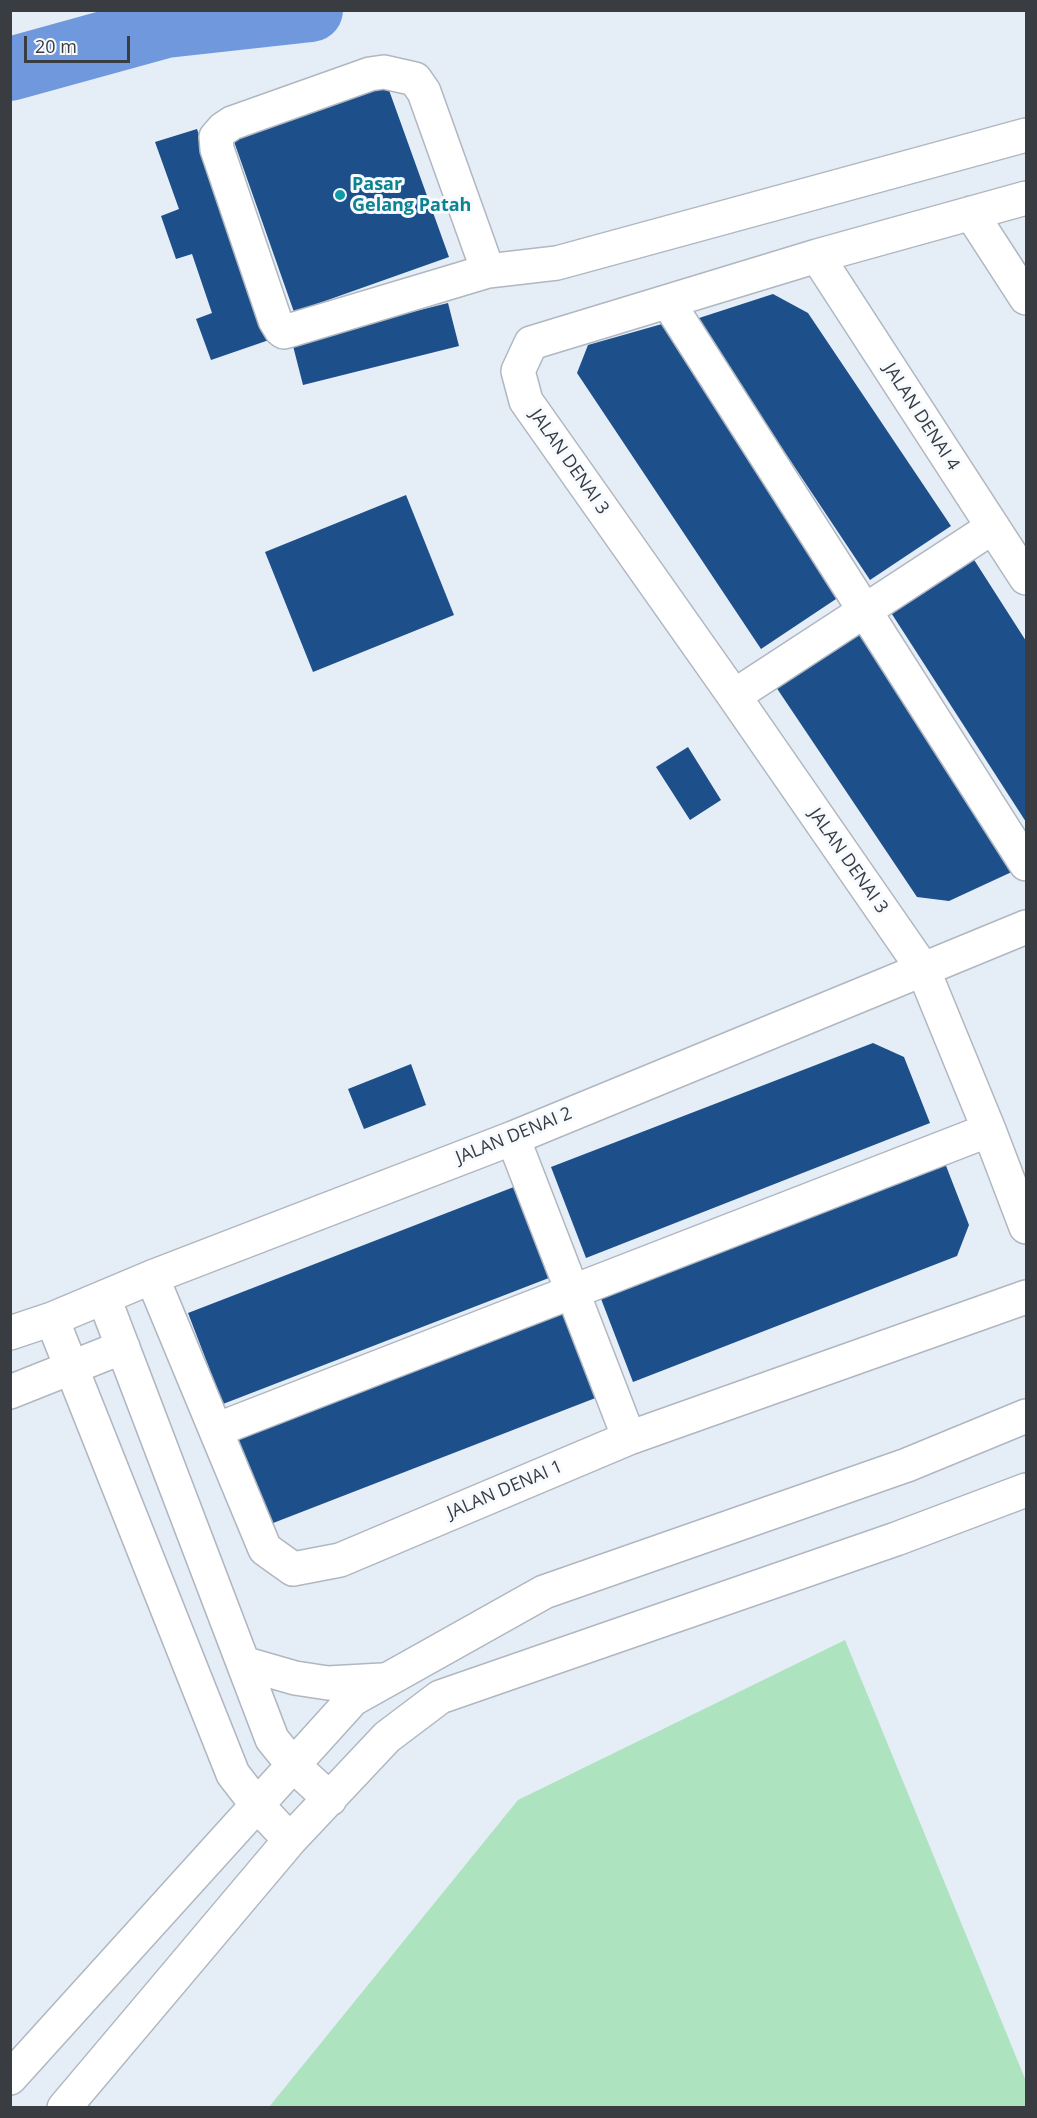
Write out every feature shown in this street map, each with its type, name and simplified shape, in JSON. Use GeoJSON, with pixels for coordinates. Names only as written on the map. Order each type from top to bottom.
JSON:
{"type":"FeatureCollection","features":[{"type":"Feature","properties":{"kind":"street"},"geometry":{"type":"LineString","coordinates":[[488,271],[424,92],[415,79],[384,72],[370,74],[232,123],[216,137],[217,149],[275,320],[285,332],[488,271],[557,263],[1026,135]]}},
{"type":"Feature","properties":{"kind":"street","name":"JALAN DENAI 3"},"geometry":{"type":"LineString","coordinates":[[1026,198],[817,256],[531,343],[518,371],[526,400],[923,969],[990,1130],[1026,1227]]}},
{"type":"Feature","properties":{"kind":"street"},"geometry":{"type":"LineString","coordinates":[[971,213],[1026,298]]}},
{"type":"Feature","properties":{"kind":"street","name":"JALAN DENAI 4"},"geometry":{"type":"LineString","coordinates":[[817,256],[993,527],[1024,567]]}},
{"type":"Feature","properties":{"kind":"street"},"geometry":{"type":"LineString","coordinates":[[668,302],[1026,864]]}},
{"type":"Feature","properties":{"kind":"street"},"geometry":{"type":"LineString","coordinates":[[734,696],[993,527]]}},
{"type":"Feature","properties":{"kind":"street","name":"JALAN DENAI 2"},"geometry":{"type":"LineString","coordinates":[[10,1333],[52,1319],[152,1277],[513,1138],[1026,927]]}},
{"type":"Feature","properties":{"kind":"street"},"geometry":{"type":"LineString","coordinates":[[216,1430],[990,1130]]}},
{"type":"Feature","properties":{"kind":"street"},"geometry":{"type":"LineString","coordinates":[[513,1138],[629,1438]]}},
{"type":"Feature","properties":{"kind":"street","name":"JALAN DENAI 1"},"geometry":{"type":"LineString","coordinates":[[152,1277],[265,1549],[293,1569],[340,1560],[629,1438],[1026,1297]]}},
{"type":"Feature","properties":{"kind":"street"},"geometry":{"type":"LineString","coordinates":[[104,1298],[272,1739],[293,1765],[330,1799]]}},
{"type":"Feature","properties":{"kind":"street"},"geometry":{"type":"LineString","coordinates":[[52,1319],[233,1774],[257,1805],[290,1840]]}},
{"type":"Feature","properties":{"kind":"street"},"geometry":{"type":"LineString","coordinates":[[10,1392],[123,1347]]}},
{"type":"Feature","properties":{"kind":"street"},"geometry":{"type":"LineString","coordinates":[[10,2078],[352,1699],[544,1592],[907,1466],[1026,1416]]}},
{"type":"Feature","properties":{"kind":"street"},"geometry":{"type":"LineString","coordinates":[[64,2108],[290,1840],[387,1737],[440,1697],[896,1539],[1026,1490]]}},
{"type":"Feature","properties":{"kind":"street"},"geometry":{"type":"LineString","coordinates":[[243,1663],[295,1678],[328,1683],[386,1680]]}},
{"type":"Feature","properties":{"kind":"green space"},"geometry":{"type":"Polygon","coordinates":[[[845,1640],[1026,2081],[1026,2107],[269,2107],[518,1800],[845,1640]]]}},
{"type":"Feature","properties":{"kind":"building","name":"Pasar Gelang Patah"},"geometry":{"type":"Polygon","coordinates":[[[385,79],[449,257],[294,312],[231,133],[385,79]]]}},
{"type":"Feature","properties":{"kind":"building"},"geometry":{"type":"Polygon","coordinates":[[[197,129],[269,340],[211,360],[196,319],[212,313],[192,254],[176,259],[161,216],[179,209],[155,142],[197,129]]]}},
{"type":"Feature","properties":{"kind":"building"},"geometry":{"type":"Polygon","coordinates":[[[773,294],[808,313],[951,526],[870,580],[696,319],[773,294]]]}},
{"type":"Feature","properties":{"kind":"building"},"geometry":{"type":"Polygon","coordinates":[[[448,303],[459,346],[303,385],[292,342],[448,303]]]}},
{"type":"Feature","properties":{"kind":"building"},"geometry":{"type":"Polygon","coordinates":[[[662,324],[842,595],[761,649],[577,373],[588,345],[662,324]]]}},
{"type":"Feature","properties":{"kind":"building"},"geometry":{"type":"Polygon","coordinates":[[[406,495],[454,615],[313,672],[265,552],[406,495]]]}},
{"type":"Feature","properties":{"kind":"building"},"geometry":{"type":"Polygon","coordinates":[[[971,555],[1026,641],[1026,822],[888,608],[971,555]]]}},
{"type":"Feature","properties":{"kind":"building"},"geometry":{"type":"Polygon","coordinates":[[[858,632],[1016,870],[949,901],[917,897],[776,687],[858,632]]]}},
{"type":"Feature","properties":{"kind":"building"},"geometry":{"type":"Polygon","coordinates":[[[688,747],[721,800],[690,820],[656,767],[688,747]]]}},
{"type":"Feature","properties":{"kind":"building"},"geometry":{"type":"Polygon","coordinates":[[[873,1043],[904,1057],[930,1123],[586,1258],[551,1167],[873,1043]]]}},
{"type":"Feature","properties":{"kind":"building"},"geometry":{"type":"Polygon","coordinates":[[[411,1064],[426,1105],[364,1129],[348,1089],[411,1064]]]}},
{"type":"Feature","properties":{"kind":"building"},"geometry":{"type":"Polygon","coordinates":[[[943,1158],[969,1225],[957,1256],[633,1382],[598,1291],[943,1158]]]}},
{"type":"Feature","properties":{"kind":"building"},"geometry":{"type":"Polygon","coordinates":[[[519,1185],[554,1276],[223,1404],[188,1313],[519,1185]]]}},
{"type":"Feature","properties":{"kind":"building"},"geometry":{"type":"Polygon","coordinates":[[[563,1306],[598,1397],[268,1525],[232,1434],[563,1306]]]}},
{"type":"Feature","properties":{"kind":"waterway"},"geometry":{"type":"LineString","coordinates":[[10,69],[166,26],[311,10]]}},
{"type":"Feature","properties":{"kind":"place","name":"Pasar Gelang Patah"},"geometry":{"type":"Point","coordinates":[340,195]}}]}
